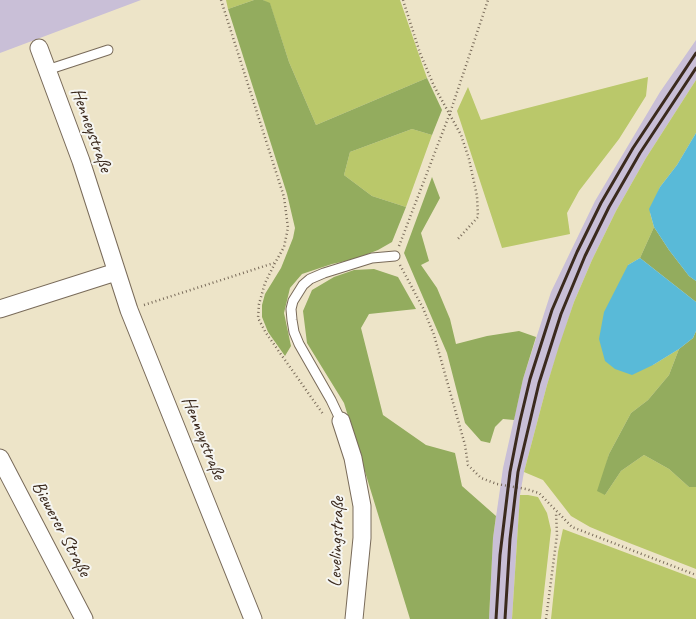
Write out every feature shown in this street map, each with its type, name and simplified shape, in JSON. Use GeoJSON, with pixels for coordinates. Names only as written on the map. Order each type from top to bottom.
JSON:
{"type":"FeatureCollection","features":[{"type":"Feature","properties":{"kind":"street","name":"Henneystraße"},"geometry":{"type":"LineString","coordinates":[[39,48],[81,161],[129,310],[253,619]]}},
{"type":"Feature","properties":{"kind":"street"},"geometry":{"type":"LineString","coordinates":[[0,309],[116,272]]}},
{"type":"Feature","properties":{"kind":"street","name":"Levelingstraße"},"geometry":{"type":"LineString","coordinates":[[341,421],[353,458],[362,506],[362,538],[354,619]]}},
{"type":"Feature","properties":{"kind":"street","name":"Biewerer Straße"},"geometry":{"type":"LineString","coordinates":[[0,458],[84,619]]}},
{"type":"Feature","properties":{"kind":"lane"},"geometry":{"type":"LineString","coordinates":[[47,70],[108,50]]}},
{"type":"Feature","properties":{"kind":"lane"},"geometry":{"type":"LineString","coordinates":[[341,421],[332,400],[299,344],[294,332],[292,320],[294,301],[303,285],[310,279],[372,258],[395,256]]}},
{"type":"Feature","properties":{"kind":"path"},"geometry":{"type":"LineString","coordinates":[[221,0],[284,197],[288,228],[284,247],[265,283],[258,304],[258,318],[266,333],[324,415],[333,422],[341,421]]}},
{"type":"Feature","properties":{"kind":"path"},"geometry":{"type":"LineString","coordinates":[[403,0],[420,53],[434,86],[461,135],[469,159],[477,196],[478,217],[457,240]]}},
{"type":"Feature","properties":{"kind":"path"},"geometry":{"type":"LineString","coordinates":[[488,0],[450,113],[395,256],[423,308],[434,335],[465,445],[468,465],[481,478],[497,484],[539,493],[572,527],[696,576]]}},
{"type":"Feature","properties":{"kind":"path"},"geometry":{"type":"LineString","coordinates":[[129,310],[275,263]]}},
{"type":"Feature","properties":{"kind":"path"},"geometry":{"type":"LineString","coordinates":[[546,619],[557,535],[556,511]]}},
{"type":"Feature","properties":{"kind":"shaded area"},"geometry":{"type":"Polygon","coordinates":[[[0,0],[141,0],[0,53],[0,0]]]}},
{"type":"Feature","properties":{"kind":"shaded area"},"geometry":{"type":"Polygon","coordinates":[[[696,40],[696,80],[646,158],[616,211],[592,260],[574,302],[547,385],[524,472],[520,495],[512,619],[489,619],[493,538],[503,468],[523,379],[551,292],[595,201],[660,92],[696,40]]]}},
{"type":"Feature","properties":{"kind":"green space"},"geometry":{"type":"Polygon","coordinates":[[[226,0],[254,0],[228,9],[226,0]]]}},
{"type":"Feature","properties":{"kind":"green space"},"geometry":{"type":"Polygon","coordinates":[[[254,0],[263,0],[270,3],[289,62],[316,125],[427,78],[442,110],[432,135],[412,129],[350,152],[344,175],[372,196],[406,207],[392,242],[378,250],[355,259],[332,264],[302,274],[290,288],[284,313],[291,346],[285,356],[268,332],[262,317],[262,305],[265,294],[281,268],[293,238],[295,228],[287,194],[228,9],[254,0]]]}},
{"type":"Feature","properties":{"kind":"green space"},"geometry":{"type":"Polygon","coordinates":[[[263,0],[400,0],[427,78],[316,125],[289,62],[270,4],[263,0]]]}},
{"type":"Feature","properties":{"kind":"green space"},"geometry":{"type":"Polygon","coordinates":[[[648,77],[646,96],[619,139],[579,191],[567,213],[570,234],[502,248],[457,111],[468,87],[481,120],[648,77]]]}},
{"type":"Feature","properties":{"kind":"green space"},"geometry":{"type":"Polygon","coordinates":[[[696,80],[696,133],[677,165],[660,187],[650,213],[654,227],[640,258],[628,265],[653,365],[679,349],[669,375],[648,400],[631,413],[609,454],[605,469],[605,495],[621,471],[644,455],[669,469],[689,487],[696,487],[696,569],[590,527],[571,516],[543,480],[524,472],[559,346],[574,302],[592,260],[616,211],[646,158],[696,80]]]}},
{"type":"Feature","properties":{"kind":"green space"},"geometry":{"type":"Polygon","coordinates":[[[412,129],[432,135],[406,207],[372,196],[344,175],[350,152],[412,129]]]}},
{"type":"Feature","properties":{"kind":"green space"},"geometry":{"type":"Polygon","coordinates":[[[432,177],[440,198],[421,233],[429,261],[421,265],[437,288],[450,319],[456,344],[487,336],[519,331],[536,337],[523,379],[514,420],[503,419],[495,427],[490,443],[481,441],[465,423],[447,353],[404,253],[432,177]]]}},
{"type":"Feature","properties":{"kind":"green space"},"geometry":{"type":"Polygon","coordinates":[[[654,227],[689,276],[696,281],[696,302],[640,258],[654,227]]]}},
{"type":"Feature","properties":{"kind":"green space"},"geometry":{"type":"Polygon","coordinates":[[[374,269],[398,277],[416,309],[369,314],[361,328],[383,415],[426,445],[455,453],[462,486],[496,516],[493,538],[489,619],[410,619],[344,403],[307,343],[303,311],[312,290],[334,277],[354,270],[374,269]]]}},
{"type":"Feature","properties":{"kind":"green space"},"geometry":{"type":"Polygon","coordinates":[[[696,331],[696,487],[689,487],[669,469],[644,455],[621,471],[605,495],[597,491],[609,454],[631,413],[648,400],[669,375],[679,349],[693,338],[696,331]]]}},
{"type":"Feature","properties":{"kind":"green space"},"geometry":{"type":"Polygon","coordinates":[[[520,495],[538,497],[547,513],[551,530],[541,619],[512,619],[520,495]]]}},
{"type":"Feature","properties":{"kind":"green space"},"geometry":{"type":"Polygon","coordinates":[[[563,529],[696,579],[696,619],[551,619],[558,552],[563,529]]]}},
{"type":"Feature","properties":{"kind":"water"},"geometry":{"type":"Polygon","coordinates":[[[696,133],[696,281],[689,276],[669,250],[654,227],[649,209],[660,187],[677,165],[696,133]]]}},
{"type":"Feature","properties":{"kind":"water"},"geometry":{"type":"Polygon","coordinates":[[[640,258],[696,302],[696,331],[693,338],[679,349],[653,365],[632,375],[615,369],[605,361],[599,339],[604,312],[628,265],[640,258]]]}},
{"type":"Feature","properties":{"kind":"railway"},"geometry":{"type":"LineString","coordinates":[[496,619],[500,555],[510,472],[530,379],[552,310],[577,252],[601,203],[633,148],[696,53]]}},
{"type":"Feature","properties":{"kind":"railway"},"geometry":{"type":"LineString","coordinates":[[505,619],[510,539],[518,472],[539,383],[561,314],[585,256],[609,207],[640,153],[696,68]]}}]}
